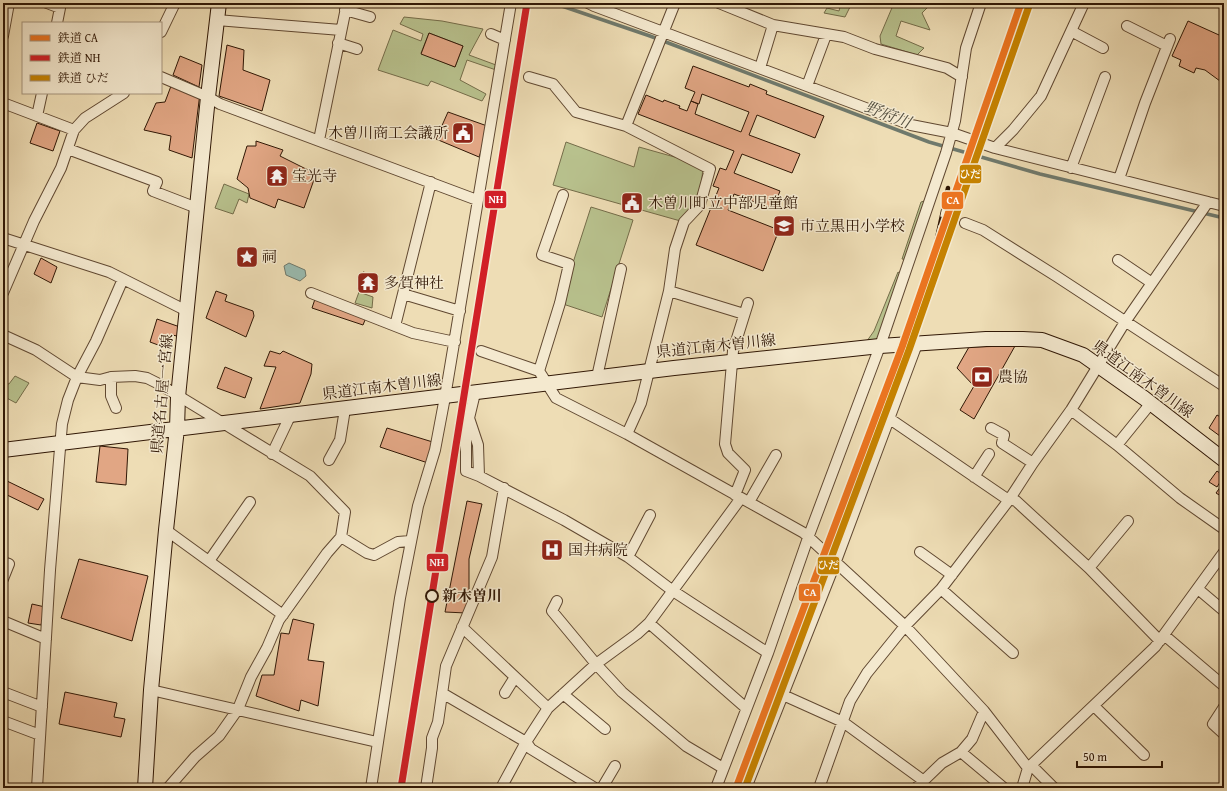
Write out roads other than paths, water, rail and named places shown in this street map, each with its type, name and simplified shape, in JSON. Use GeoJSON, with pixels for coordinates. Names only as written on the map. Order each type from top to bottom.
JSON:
{"type":"FeatureCollection","features":[{"type":"Feature","properties":{"kind":"main road","name":"県道名古屋一宮線"},"geometry":{"type":"LineString","coordinates":[[145,788],[151,690],[177,428],[178,397],[208,97],[219,3]]}},
{"type":"Feature","properties":{"kind":"main road","name":"県道江南木曽川線"},"geometry":{"type":"LineString","coordinates":[[3,450],[221,422],[445,397],[649,371],[880,346],[986,339],[1042,340],[1083,355],[1151,403],[1224,460]]}},
{"type":"Feature","properties":{"kind":"street"},"geometry":{"type":"LineString","coordinates":[[3,36],[8,3]]}},
{"type":"Feature","properties":{"kind":"street"},"geometry":{"type":"LineString","coordinates":[[47,3],[60,8],[57,22]]}},
{"type":"Feature","properties":{"kind":"street"},"geometry":{"type":"LineString","coordinates":[[162,30],[175,3]]}},
{"type":"Feature","properties":{"kind":"street"},"geometry":{"type":"LineString","coordinates":[[371,788],[410,541],[418,506],[435,450],[445,397],[511,3]]}},
{"type":"Feature","properties":{"kind":"street"},"geometry":{"type":"LineString","coordinates":[[588,3],[663,34],[760,68],[911,125],[1071,168],[1224,206]]}},
{"type":"Feature","properties":{"kind":"street"},"geometry":{"type":"LineString","coordinates":[[626,126],[675,3]]}},
{"type":"Feature","properties":{"kind":"street"},"geometry":{"type":"LineString","coordinates":[[719,3],[773,26],[844,37],[875,48],[946,68],[962,77]]}},
{"type":"Feature","properties":{"kind":"street"},"geometry":{"type":"LineString","coordinates":[[716,788],[768,653],[808,538],[880,346],[946,153],[951,136],[966,48],[981,3]]}},
{"type":"Feature","properties":{"kind":"street"},"geometry":{"type":"LineString","coordinates":[[995,148],[1013,130],[1041,96],[1084,3]]}},
{"type":"Feature","properties":{"kind":"street"},"geometry":{"type":"LineString","coordinates":[[319,140],[346,6],[370,17]]}},
{"type":"Feature","properties":{"kind":"street"},"geometry":{"type":"LineString","coordinates":[[217,20],[340,30]]}},
{"type":"Feature","properties":{"kind":"street"},"geometry":{"type":"LineString","coordinates":[[760,68],[773,26]]}},
{"type":"Feature","properties":{"kind":"street"},"geometry":{"type":"LineString","coordinates":[[1118,179],[1169,43],[1127,26]]}},
{"type":"Feature","properties":{"kind":"street"},"geometry":{"type":"LineString","coordinates":[[1071,31],[1103,48]]}},
{"type":"Feature","properties":{"kind":"street"},"geometry":{"type":"LineString","coordinates":[[491,34],[506,40]]}},
{"type":"Feature","properties":{"kind":"street"},"geometry":{"type":"LineString","coordinates":[[807,86],[826,35]]}},
{"type":"Feature","properties":{"kind":"street"},"geometry":{"type":"LineString","coordinates":[[338,43],[357,49]]}},
{"type":"Feature","properties":{"kind":"street"},"geometry":{"type":"LineString","coordinates":[[162,77],[208,97],[220,104],[478,200]]}},
{"type":"Feature","properties":{"kind":"street"},"geometry":{"type":"LineString","coordinates":[[529,77],[553,84],[576,112],[626,126],[710,169],[700,204],[684,222],[675,249],[669,291],[641,403],[627,434]]}},
{"type":"Feature","properties":{"kind":"street"},"geometry":{"type":"LineString","coordinates":[[1071,168],[1105,77]]}},
{"type":"Feature","properties":{"kind":"street"},"geometry":{"type":"LineString","coordinates":[[37,116],[42,94]]}},
{"type":"Feature","properties":{"kind":"street"},"geometry":{"type":"LineString","coordinates":[[3,293],[25,245],[34,220],[61,168],[74,130],[85,118],[122,94]]}},
{"type":"Feature","properties":{"kind":"street"},"geometry":{"type":"LineString","coordinates":[[3,103],[74,130]]}},
{"type":"Feature","properties":{"kind":"street"},"geometry":{"type":"LineString","coordinates":[[68,149],[157,182],[153,191],[197,208]]}},
{"type":"Feature","properties":{"kind":"street"},"geometry":{"type":"LineString","coordinates":[[395,326],[431,182]]}},
{"type":"Feature","properties":{"kind":"street"},"geometry":{"type":"LineString","coordinates":[[539,371],[560,303],[569,264],[542,255],[563,195]]}},
{"type":"Feature","properties":{"kind":"street"},"geometry":{"type":"LineString","coordinates":[[820,788],[850,701],[867,674],[905,626],[941,589],[1009,500],[1033,463],[1071,410],[1125,322],[1207,203]]}},
{"type":"Feature","properties":{"kind":"street"},"geometry":{"type":"LineString","coordinates":[[966,223],[983,230],[1224,386]]}},
{"type":"Feature","properties":{"kind":"street"},"geometry":{"type":"LineString","coordinates":[[3,238],[109,272],[187,311]]}},
{"type":"Feature","properties":{"kind":"street"},"geometry":{"type":"LineString","coordinates":[[1118,260],[1152,283]]}},
{"type":"Feature","properties":{"kind":"street"},"geometry":{"type":"LineString","coordinates":[[597,377],[622,269]]}},
{"type":"Feature","properties":{"kind":"street"},"geometry":{"type":"LineString","coordinates":[[37,788],[60,443],[68,400],[77,377],[96,340],[123,279]]}},
{"type":"Feature","properties":{"kind":"street"},"geometry":{"type":"LineString","coordinates":[[669,291],[744,314]]}},
{"type":"Feature","properties":{"kind":"street"},"geometry":{"type":"LineString","coordinates":[[311,293],[413,333],[455,342]]}},
{"type":"Feature","properties":{"kind":"street"},"geometry":{"type":"LineString","coordinates":[[403,294],[460,311]]}},
{"type":"Feature","properties":{"kind":"street"},"geometry":{"type":"LineString","coordinates":[[742,499],[745,470],[728,453],[725,444],[733,351],[748,302]]}},
{"type":"Feature","properties":{"kind":"street"},"geometry":{"type":"LineString","coordinates":[[3,335],[36,350],[77,377],[100,380],[111,377],[135,376],[147,378],[310,476],[345,512],[341,537],[327,553],[279,620],[268,648],[251,677],[238,709],[220,736],[195,757],[168,788]]}},
{"type":"Feature","properties":{"kind":"street"},"geometry":{"type":"LineString","coordinates":[[746,788],[836,561],[917,344]]}},
{"type":"Feature","properties":{"kind":"street"},"geometry":{"type":"LineString","coordinates":[[481,351],[539,371],[548,383],[556,398],[627,434],[804,533],[905,626],[984,711],[1030,767],[1054,788]]}},
{"type":"Feature","properties":{"kind":"street"},"geometry":{"type":"LineString","coordinates":[[111,377],[111,396],[116,408]]}},
{"type":"Feature","properties":{"kind":"street"},"geometry":{"type":"LineString","coordinates":[[475,393],[466,432],[466,471],[504,488],[564,520],[628,557],[673,591],[768,653]]}},
{"type":"Feature","properties":{"kind":"street"},"geometry":{"type":"LineString","coordinates":[[1117,445],[1151,403]]}},
{"type":"Feature","properties":{"kind":"street"},"geometry":{"type":"LineString","coordinates":[[329,460],[340,440],[345,408]]}},
{"type":"Feature","properties":{"kind":"street"},"geometry":{"type":"LineString","coordinates":[[1071,410],[1117,445],[1180,498],[1224,529]]}},
{"type":"Feature","properties":{"kind":"street"},"geometry":{"type":"LineString","coordinates":[[272,454],[291,414]]}},
{"type":"Feature","properties":{"kind":"street"},"geometry":{"type":"LineString","coordinates":[[469,418],[477,440],[479,476]]}},
{"type":"Feature","properties":{"kind":"street"},"geometry":{"type":"LineString","coordinates":[[890,419],[974,478],[1009,500],[1016,501],[1162,638],[1224,686]]}},
{"type":"Feature","properties":{"kind":"street"},"geometry":{"type":"LineString","coordinates":[[991,428],[1004,435],[1002,442],[1033,463]]}},
{"type":"Feature","properties":{"kind":"street"},"geometry":{"type":"LineString","coordinates":[[466,442],[477,440]]}},
{"type":"Feature","properties":{"kind":"street"},"geometry":{"type":"LineString","coordinates":[[974,478],[989,454]]}},
{"type":"Feature","properties":{"kind":"street"},"geometry":{"type":"LineString","coordinates":[[501,788],[526,742],[548,708],[596,664],[637,634],[649,623],[776,455]]}},
{"type":"Feature","properties":{"kind":"street"},"geometry":{"type":"LineString","coordinates":[[426,788],[432,738],[438,722],[446,666],[492,557],[504,488]]}},
{"type":"Feature","properties":{"kind":"street"},"geometry":{"type":"LineString","coordinates":[[209,561],[250,502]]}},
{"type":"Feature","properties":{"kind":"street"},"geometry":{"type":"LineString","coordinates":[[628,557],[650,515]]}},
{"type":"Feature","properties":{"kind":"street"},"geometry":{"type":"LineString","coordinates":[[1089,568],[1128,521]]}},
{"type":"Feature","properties":{"kind":"street"},"geometry":{"type":"LineString","coordinates":[[166,530],[283,615]]}},
{"type":"Feature","properties":{"kind":"street"},"geometry":{"type":"LineString","coordinates":[[341,537],[367,553],[374,555],[398,542],[410,541]]}},
{"type":"Feature","properties":{"kind":"street"},"geometry":{"type":"LineString","coordinates":[[920,552],[952,575]]}},
{"type":"Feature","properties":{"kind":"street"},"geometry":{"type":"LineString","coordinates":[[1022,788],[1030,767],[1162,638],[1224,552]]}},
{"type":"Feature","properties":{"kind":"street"},"geometry":{"type":"LineString","coordinates":[[3,562],[9,564],[3,580]]}},
{"type":"Feature","properties":{"kind":"street"},"geometry":{"type":"LineString","coordinates":[[941,589],[1013,653]]}},
{"type":"Feature","properties":{"kind":"street"},"geometry":{"type":"LineString","coordinates":[[1198,589],[1224,611]]}},
{"type":"Feature","properties":{"kind":"street"},"geometry":{"type":"LineString","coordinates":[[557,600],[552,611],[596,664],[622,692],[686,746],[723,768]]}},
{"type":"Feature","properties":{"kind":"street"},"geometry":{"type":"LineString","coordinates":[[3,621],[46,639]]}},
{"type":"Feature","properties":{"kind":"street"},"geometry":{"type":"LineString","coordinates":[[649,623],[746,708]]}},
{"type":"Feature","properties":{"kind":"street"},"geometry":{"type":"LineString","coordinates":[[462,627],[548,708]]}},
{"type":"Feature","properties":{"kind":"street"},"geometry":{"type":"LineString","coordinates":[[505,693],[516,677]]}},
{"type":"Feature","properties":{"kind":"street"},"geometry":{"type":"LineString","coordinates":[[151,690],[378,742]]}},
{"type":"Feature","properties":{"kind":"street"},"geometry":{"type":"LineString","coordinates":[[3,692],[42,707]]}},
{"type":"Feature","properties":{"kind":"street"},"geometry":{"type":"LineString","coordinates":[[442,693],[526,742],[531,749],[595,788]]}},
{"type":"Feature","properties":{"kind":"street"},"geometry":{"type":"LineString","coordinates":[[563,694],[605,729]]}},
{"type":"Feature","properties":{"kind":"street"},"geometry":{"type":"LineString","coordinates":[[783,695],[843,722],[920,784],[942,764],[961,752],[972,739],[984,711]]}},
{"type":"Feature","properties":{"kind":"street"},"geometry":{"type":"LineString","coordinates":[[1094,706],[1144,755]]}},
{"type":"Feature","properties":{"kind":"street"},"geometry":{"type":"LineString","coordinates":[[1224,707],[1213,724],[1224,734]]}},
{"type":"Feature","properties":{"kind":"street"},"geometry":{"type":"LineString","coordinates":[[3,721],[40,735]]}},
{"type":"Feature","properties":{"kind":"street"},"geometry":{"type":"LineString","coordinates":[[961,752],[1004,788]]}},
{"type":"Feature","properties":{"kind":"street"},"geometry":{"type":"LineString","coordinates":[[602,788],[615,766]]}},
{"type":"Feature","properties":{"kind":"water"},"geometry":{"type":"Polygon","coordinates":[[[289,263],[305,270],[306,276],[300,281],[286,275],[284,266],[289,263]]]}},
{"type":"Feature","properties":{"kind":"waterway","name":"野府川"},"geometry":{"type":"LineString","coordinates":[[553,3],[650,36],[929,142],[1040,174],[1224,218]]}},
{"type":"Feature","properties":{"kind":"railway"},"geometry":{"type":"LineString","coordinates":[[934,252],[948,188]]}},
{"type":"Feature","properties":{"kind":"rail line","name":"NH"},"geometry":{"type":"LineString","coordinates":[[401,788],[527,3]]}},
{"type":"Feature","properties":{"kind":"rail line","name":"CA"},"geometry":{"type":"LineString","coordinates":[[736,788],[902,347],[1021,3]]}},
{"type":"Feature","properties":{"kind":"rail line","name":"ひだ"},"geometry":{"type":"LineString","coordinates":[[745,788],[909,350],[1029,6]]}},
{"type":"Feature","properties":{"kind":"place","name":"木曽川商工会議所"},"geometry":{"type":"Point","coordinates":[463,133]}},
{"type":"Feature","properties":{"kind":"place","name":"宝光寺"},"geometry":{"type":"Point","coordinates":[277,176]}},
{"type":"Feature","properties":{"kind":"place","name":"木曽川町立中部児童館"},"geometry":{"type":"Point","coordinates":[632,203]}},
{"type":"Feature","properties":{"kind":"place","name":"市立黒田小学校"},"geometry":{"type":"Point","coordinates":[784,226]}},
{"type":"Feature","properties":{"kind":"place","name":"祠"},"geometry":{"type":"Point","coordinates":[247,257]}},
{"type":"Feature","properties":{"kind":"place","name":"多賀神社"},"geometry":{"type":"Point","coordinates":[368,283]}},
{"type":"Feature","properties":{"kind":"place","name":"農協"},"geometry":{"type":"Point","coordinates":[982,377]}},
{"type":"Feature","properties":{"kind":"place","name":"国井病院"},"geometry":{"type":"Point","coordinates":[552,550]}},
{"type":"Feature","properties":{"kind":"place","name":"新木曽川"},"geometry":{"type":"Point","coordinates":[432,596]}}]}
